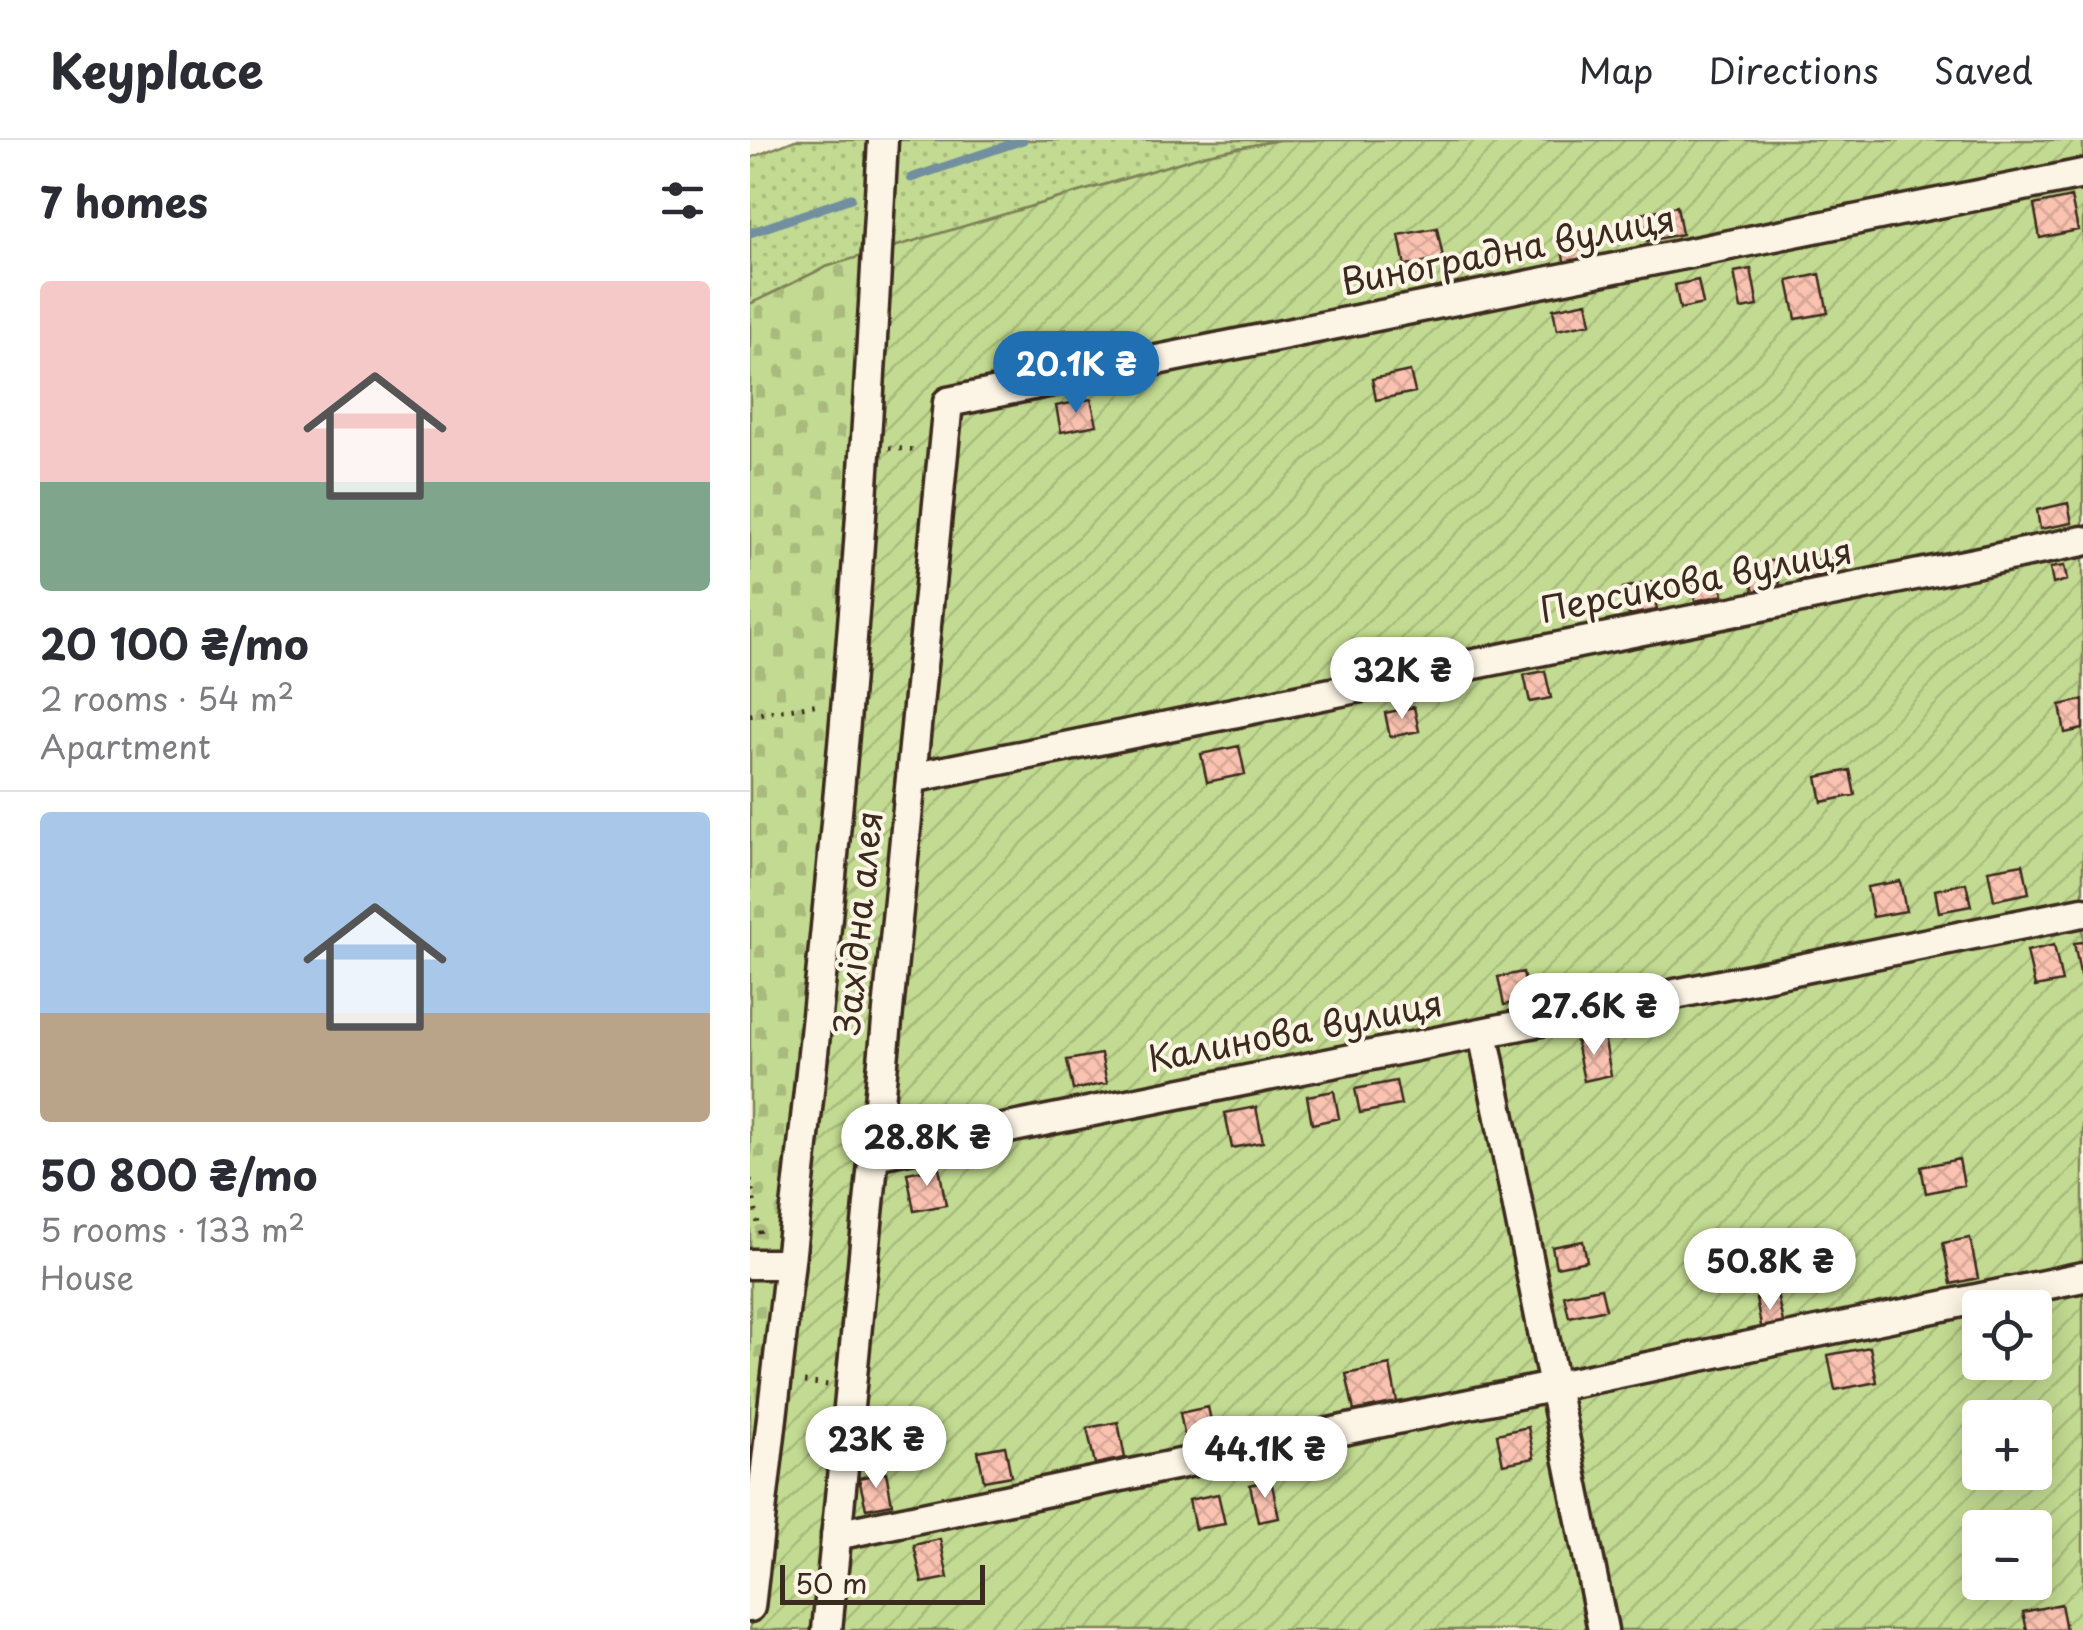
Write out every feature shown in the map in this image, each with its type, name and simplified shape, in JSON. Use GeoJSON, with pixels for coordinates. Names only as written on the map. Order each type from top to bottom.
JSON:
{"type":"FeatureCollection","features":[{"type":"Feature","properties":{"kind":"street"},"geometry":{"type":"LineString","coordinates":[[750,1607],[776,1379],[768,1264],[847,700],[883,140]]}},
{"type":"Feature","properties":{"kind":"street","name":"Виноградна вулиця"},"geometry":{"type":"LineString","coordinates":[[948,402],[2083,174]]}},
{"type":"Feature","properties":{"kind":"street","name":"Західна алея"},"geometry":{"type":"LineString","coordinates":[[827,1630],[948,402]]}},
{"type":"Feature","properties":{"kind":"street","name":"Персикова вулиця"},"geometry":{"type":"LineString","coordinates":[[911,778],[2083,541]]}},
{"type":"Feature","properties":{"kind":"street","name":"Калинова вулиця"},"geometry":{"type":"LineString","coordinates":[[874,1155],[2083,912]]}},
{"type":"Feature","properties":{"kind":"street"},"geometry":{"type":"LineString","coordinates":[[1483,1033],[1603,1630]]}},
{"type":"Feature","properties":{"kind":"street"},"geometry":{"type":"LineString","coordinates":[[836,1535],[2083,1277]]}},
{"type":"Feature","properties":{"kind":"path"},"geometry":{"type":"LineString","coordinates":[[866,447],[944,451]]}},
{"type":"Feature","properties":{"kind":"path"},"geometry":{"type":"LineString","coordinates":[[750,715],[847,700]]}},
{"type":"Feature","properties":{"kind":"path"},"geometry":{"type":"LineString","coordinates":[[750,1179],[768,1264]]}},
{"type":"Feature","properties":{"kind":"path"},"geometry":{"type":"LineString","coordinates":[[776,1379],[851,1388]]}},
{"type":"Feature","properties":{"kind":"green space"},"geometry":{"type":"Polygon","coordinates":[[[795,140],[881,140],[875,253],[826,267],[750,304],[750,158],[795,140]]]}},
{"type":"Feature","properties":{"kind":"green space"},"geometry":{"type":"Polygon","coordinates":[[[883,140],[1279,140],[1208,154],[877,252],[883,140]]]}},
{"type":"Feature","properties":{"kind":"green space"},"geometry":{"type":"Polygon","coordinates":[[[1279,140],[2083,140],[2083,1630],[750,1630],[877,252],[1208,154],[1279,140]]]}},
{"type":"Feature","properties":{"kind":"green space"},"geometry":{"type":"Polygon","coordinates":[[[874,252],[866,447],[750,1607],[750,304],[826,267],[874,252]]]}},
{"type":"Feature","properties":{"kind":"building"},"geometry":{"type":"Polygon","coordinates":[[[2071,197],[2078,230],[2040,238],[2034,205],[2071,197]]]}},
{"type":"Feature","properties":{"kind":"building"},"geometry":{"type":"Polygon","coordinates":[[[1677,206],[1682,234],[1647,241],[1641,214],[1677,206]]]}},
{"type":"Feature","properties":{"kind":"building"},"geometry":{"type":"Polygon","coordinates":[[[1437,228],[1443,258],[1405,266],[1399,235],[1437,228]]]}},
{"type":"Feature","properties":{"kind":"building"},"geometry":{"type":"Polygon","coordinates":[[[1591,228],[1597,259],[1565,266],[1559,235],[1591,228]]]}},
{"type":"Feature","properties":{"kind":"building"},"geometry":{"type":"Polygon","coordinates":[[[1751,269],[1758,306],[1741,309],[1734,272],[1751,269]]]}},
{"type":"Feature","properties":{"kind":"building"},"geometry":{"type":"Polygon","coordinates":[[[1820,274],[1828,313],[1796,319],[1788,281],[1820,274]]]}},
{"type":"Feature","properties":{"kind":"building"},"geometry":{"type":"Polygon","coordinates":[[[1698,280],[1703,304],[1680,309],[1675,285],[1698,280]]]}},
{"type":"Feature","properties":{"kind":"building"},"geometry":{"type":"Polygon","coordinates":[[[1587,302],[1591,323],[1557,330],[1553,309],[1587,302]]]}},
{"type":"Feature","properties":{"kind":"building"},"geometry":{"type":"Polygon","coordinates":[[[1066,330],[1073,364],[1044,370],[1037,336],[1066,330]]]}},
{"type":"Feature","properties":{"kind":"building"},"geometry":{"type":"Polygon","coordinates":[[[1410,371],[1415,392],[1376,400],[1372,379],[1410,371]]]}},
{"type":"Feature","properties":{"kind":"building"},"geometry":{"type":"Polygon","coordinates":[[[1091,399],[1097,425],[1061,432],[1056,406],[1091,399]]]}},
{"type":"Feature","properties":{"kind":"building"},"geometry":{"type":"Polygon","coordinates":[[[2068,503],[2072,523],[2040,529],[2037,510],[2068,503]]]}},
{"type":"Feature","properties":{"kind":"building"},"geometry":{"type":"Polygon","coordinates":[[[1831,557],[1835,573],[1799,580],[1796,564],[1831,557]]]}},
{"type":"Feature","properties":{"kind":"building"},"geometry":{"type":"Polygon","coordinates":[[[1775,560],[1780,587],[1754,593],[1749,565],[1775,560]]]}},
{"type":"Feature","properties":{"kind":"building"},"geometry":{"type":"Polygon","coordinates":[[[2064,566],[2067,580],[2053,584],[2050,568],[2064,566]]]}},
{"type":"Feature","properties":{"kind":"building"},"geometry":{"type":"Polygon","coordinates":[[[1718,571],[1723,595],[1695,601],[1690,576],[1718,571]]]}},
{"type":"Feature","properties":{"kind":"building"},"geometry":{"type":"Polygon","coordinates":[[[1652,582],[1657,610],[1629,615],[1623,588],[1652,582]]]}},
{"type":"Feature","properties":{"kind":"building"},"geometry":{"type":"Polygon","coordinates":[[[1545,671],[1551,698],[1530,702],[1524,675],[1545,671]]]}},
{"type":"Feature","properties":{"kind":"building"},"geometry":{"type":"Polygon","coordinates":[[[2083,700],[2083,729],[2065,733],[2060,705],[2083,700]]]}},
{"type":"Feature","properties":{"kind":"building"},"geometry":{"type":"Polygon","coordinates":[[[1414,707],[1419,731],[1390,737],[1385,713],[1414,707]]]}},
{"type":"Feature","properties":{"kind":"building"},"geometry":{"type":"Polygon","coordinates":[[[1239,746],[1245,774],[1207,782],[1201,754],[1239,746]]]}},
{"type":"Feature","properties":{"kind":"building"},"geometry":{"type":"Polygon","coordinates":[[[1850,770],[1855,795],[1822,802],[1817,777],[1850,770]]]}},
{"type":"Feature","properties":{"kind":"building"},"geometry":{"type":"Polygon","coordinates":[[[2023,864],[2029,893],[1994,900],[1988,870],[2023,864]]]}},
{"type":"Feature","properties":{"kind":"building"},"geometry":{"type":"Polygon","coordinates":[[[1900,881],[1906,911],[1873,917],[1867,887],[1900,881]]]}},
{"type":"Feature","properties":{"kind":"building"},"geometry":{"type":"Polygon","coordinates":[[[1966,883],[1971,906],[1939,912],[1935,890],[1966,883]]]}},
{"type":"Feature","properties":{"kind":"building"},"geometry":{"type":"Polygon","coordinates":[[[2083,942],[2083,983],[2082,983],[2074,943],[2083,942]]]}},
{"type":"Feature","properties":{"kind":"building"},"geometry":{"type":"Polygon","coordinates":[[[2054,945],[2062,982],[2035,987],[2027,951],[2054,945]]]}},
{"type":"Feature","properties":{"kind":"building"},"geometry":{"type":"Polygon","coordinates":[[[1523,972],[1528,1000],[1504,1005],[1498,977],[1523,972]]]}},
{"type":"Feature","properties":{"kind":"building"},"geometry":{"type":"Polygon","coordinates":[[[1604,1036],[1611,1075],[1584,1081],[1576,1042],[1604,1036]]]}},
{"type":"Feature","properties":{"kind":"building"},"geometry":{"type":"Polygon","coordinates":[[[1101,1054],[1107,1083],[1073,1090],[1067,1060],[1101,1054]]]}},
{"type":"Feature","properties":{"kind":"building"},"geometry":{"type":"Polygon","coordinates":[[[1396,1081],[1401,1105],[1360,1113],[1355,1089],[1396,1081]]]}},
{"type":"Feature","properties":{"kind":"building"},"geometry":{"type":"Polygon","coordinates":[[[1334,1091],[1339,1118],[1312,1124],[1307,1096],[1334,1091]]]}},
{"type":"Feature","properties":{"kind":"building"},"geometry":{"type":"Polygon","coordinates":[[[1256,1107],[1263,1142],[1232,1148],[1225,1113],[1256,1107]]]}},
{"type":"Feature","properties":{"kind":"building"},"geometry":{"type":"Polygon","coordinates":[[[1959,1159],[1964,1185],[1926,1193],[1921,1167],[1959,1159]]]}},
{"type":"Feature","properties":{"kind":"building"},"geometry":{"type":"Polygon","coordinates":[[[939,1167],[946,1205],[914,1211],[907,1173],[939,1167]]]}},
{"type":"Feature","properties":{"kind":"building"},"geometry":{"type":"Polygon","coordinates":[[[1970,1238],[1978,1278],[1951,1284],[1943,1243],[1970,1238]]]}},
{"type":"Feature","properties":{"kind":"building"},"geometry":{"type":"Polygon","coordinates":[[[1583,1241],[1587,1261],[1556,1267],[1552,1247],[1583,1241]]]}},
{"type":"Feature","properties":{"kind":"building"},"geometry":{"type":"Polygon","coordinates":[[[1601,1288],[1606,1309],[1569,1317],[1564,1295],[1601,1288]]]}},
{"type":"Feature","properties":{"kind":"building"},"geometry":{"type":"Polygon","coordinates":[[[1777,1294],[1784,1327],[1762,1331],[1756,1299],[1777,1294]]]}},
{"type":"Feature","properties":{"kind":"building"},"geometry":{"type":"Polygon","coordinates":[[[1870,1347],[1877,1382],[1835,1390],[1828,1355],[1870,1347]]]}},
{"type":"Feature","properties":{"kind":"building"},"geometry":{"type":"Polygon","coordinates":[[[1390,1365],[1397,1402],[1354,1411],[1346,1374],[1390,1365]]]}},
{"type":"Feature","properties":{"kind":"building"},"geometry":{"type":"Polygon","coordinates":[[[1208,1407],[1215,1439],[1186,1444],[1180,1413],[1208,1407]]]}},
{"type":"Feature","properties":{"kind":"building"},"geometry":{"type":"Polygon","coordinates":[[[1118,1422],[1125,1458],[1095,1464],[1087,1428],[1118,1422]]]}},
{"type":"Feature","properties":{"kind":"building"},"geometry":{"type":"Polygon","coordinates":[[[1528,1427],[1534,1458],[1503,1464],[1497,1434],[1528,1427]]]}},
{"type":"Feature","properties":{"kind":"building"},"geometry":{"type":"Polygon","coordinates":[[[1005,1446],[1011,1476],[984,1481],[978,1451],[1005,1446]]]}},
{"type":"Feature","properties":{"kind":"building"},"geometry":{"type":"Polygon","coordinates":[[[886,1472],[892,1504],[866,1509],[859,1478],[886,1472]]]}},
{"type":"Feature","properties":{"kind":"building"},"geometry":{"type":"Polygon","coordinates":[[[1271,1480],[1279,1518],[1258,1522],[1250,1485],[1271,1480]]]}},
{"type":"Feature","properties":{"kind":"building"},"geometry":{"type":"Polygon","coordinates":[[[1218,1494],[1225,1524],[1195,1529],[1189,1500],[1218,1494]]]}},
{"type":"Feature","properties":{"kind":"building"},"geometry":{"type":"Polygon","coordinates":[[[940,1539],[948,1578],[922,1583],[914,1545],[940,1539]]]}},
{"type":"Feature","properties":{"kind":"building"},"geometry":{"type":"Polygon","coordinates":[[[2061,1604],[2066,1630],[2027,1630],[2023,1612],[2061,1604]]]}},
{"type":"Feature","properties":{"kind":"waterway"},"geometry":{"type":"LineString","coordinates":[[911,178],[1023,140]]}},
{"type":"Feature","properties":{"kind":"waterway"},"geometry":{"type":"LineString","coordinates":[[750,233],[851,198]]}}]}
